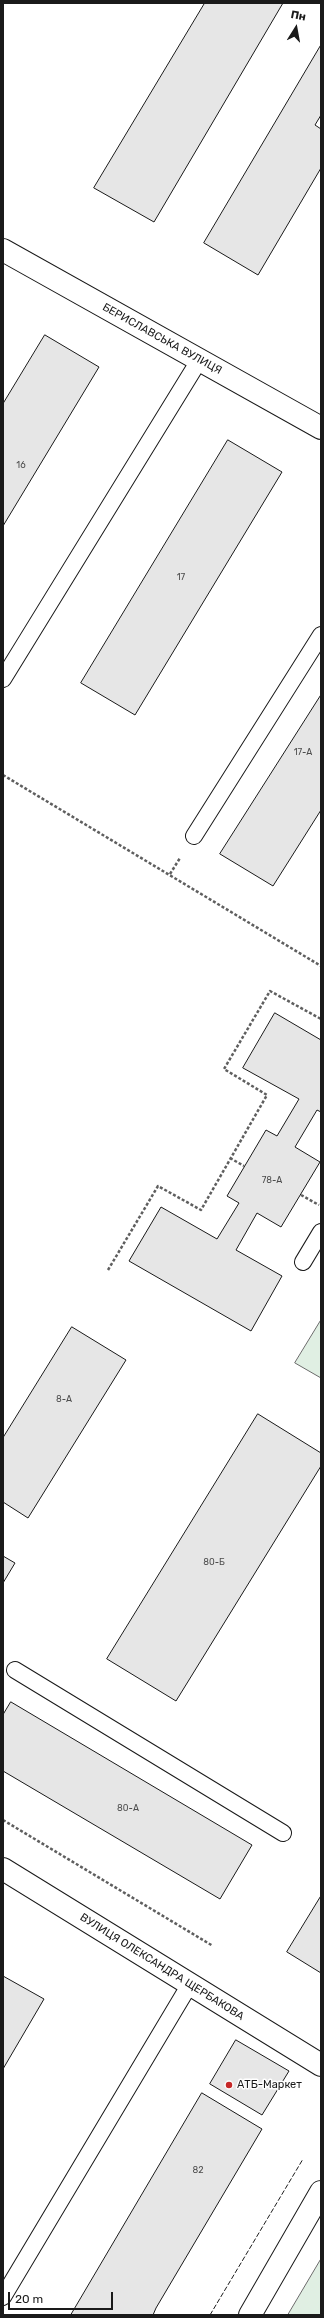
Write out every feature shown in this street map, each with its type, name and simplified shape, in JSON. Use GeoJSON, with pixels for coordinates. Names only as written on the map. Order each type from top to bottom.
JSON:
{"type":"FeatureCollection","features":[{"type":"Feature","properties":{"kind":"street","name":"БЕРИСЛАВСЬКА ВУЛИЦЯ"},"geometry":{"type":"LineString","coordinates":[[3,250],[321,428]]}},
{"type":"Feature","properties":{"kind":"street","name":"ВУЛИЦЯ ОЛЕКСАНДРА ЩЕРБАКОВА"},"geometry":{"type":"LineString","coordinates":[[3,1869],[321,2064]]}},
{"type":"Feature","properties":{"kind":"street"},"geometry":{"type":"LineString","coordinates":[[250,2315],[321,2192]]}},
{"type":"Feature","properties":{"kind":"lane"},"geometry":{"type":"LineString","coordinates":[[3,679],[200,360]]}},
{"type":"Feature","properties":{"kind":"lane"},"geometry":{"type":"LineString","coordinates":[[194,836],[321,635]]}},
{"type":"Feature","properties":{"kind":"lane"},"geometry":{"type":"LineString","coordinates":[[303,1262],[321,1232]]}},
{"type":"Feature","properties":{"kind":"lane"},"geometry":{"type":"LineString","coordinates":[[15,1670],[283,1833]]}},
{"type":"Feature","properties":{"kind":"lane"},"geometry":{"type":"LineString","coordinates":[[3,2297],[190,1984]]}},
{"type":"Feature","properties":{"kind":"path"},"geometry":{"type":"LineString","coordinates":[[3,775],[321,966]]}},
{"type":"Feature","properties":{"kind":"path"},"geometry":{"type":"LineString","coordinates":[[108,1270],[158,1186],[201,1210],[267,1095],[224,1069],[270,991],[321,1019]]}},
{"type":"Feature","properties":{"kind":"path"},"geometry":{"type":"LineString","coordinates":[[230,1158],[244,1166]]}},
{"type":"Feature","properties":{"kind":"path"},"geometry":{"type":"LineString","coordinates":[[301,1194],[321,1206]]}},
{"type":"Feature","properties":{"kind":"path"},"geometry":{"type":"LineString","coordinates":[[3,1820],[213,1946]]}},
{"type":"Feature","properties":{"kind":"green space"},"geometry":{"type":"Polygon","coordinates":[[[321,1320],[321,1378],[295,1363],[321,1320]]]}},
{"type":"Feature","properties":{"kind":"green space"},"geometry":{"type":"Polygon","coordinates":[[[321,2259],[321,2315],[288,2315],[321,2259]]]}},
{"type":"Feature","properties":{"kind":"building"},"geometry":{"type":"Polygon","coordinates":[[[205,3],[283,3],[154,222],[94,188],[205,3]]]}},
{"type":"Feature","properties":{"kind":"building"},"geometry":{"type":"Polygon","coordinates":[[[321,45],[321,115],[315,125],[321,129],[321,168],[258,275],[204,243],[321,45]]]}},
{"type":"Feature","properties":{"kind":"building"},"geometry":{"type":"Polygon","coordinates":[[[45,335],[99,367],[3,526],[3,404],[45,335]]]}},
{"type":"Feature","properties":{"kind":"building"},"geometry":{"type":"Polygon","coordinates":[[[228,440],[282,472],[135,715],[81,683],[228,440]]]}},
{"type":"Feature","properties":{"kind":"building"},"geometry":{"type":"Polygon","coordinates":[[[321,695],[321,810],[273,886],[220,854],[321,695]]]}},
{"type":"Feature","properties":{"kind":"building"},"geometry":{"type":"Polygon","coordinates":[[[275,1013],[321,1040],[321,1112],[317,1110],[295,1147],[320,1162],[281,1227],[257,1213],[236,1250],[282,1276],[251,1331],[129,1261],[161,1207],[217,1239],[239,1203],[227,1196],[266,1130],[277,1136],[299,1099],[243,1068],[275,1013]]]}},
{"type":"Feature","properties":{"kind":"building"},"geometry":{"type":"Polygon","coordinates":[[[72,1327],[126,1360],[28,1518],[3,1502],[3,1438],[72,1327]]]}},
{"type":"Feature","properties":{"kind":"building"},"geometry":{"type":"Polygon","coordinates":[[[258,1414],[321,1453],[321,1466],[176,1701],[107,1659],[258,1414]]]}},
{"type":"Feature","properties":{"kind":"building"},"geometry":{"type":"Polygon","coordinates":[[[3,1556],[15,1563],[3,1583],[3,1556]]]}},
{"type":"Feature","properties":{"kind":"building"},"geometry":{"type":"Polygon","coordinates":[[[11,1702],[252,1845],[220,1899],[3,1771],[3,1715],[11,1702]]]}},
{"type":"Feature","properties":{"kind":"building"},"geometry":{"type":"Polygon","coordinates":[[[321,1896],[321,1973],[287,1952],[321,1896]]]}},
{"type":"Feature","properties":{"kind":"building"},"geometry":{"type":"Polygon","coordinates":[[[3,1976],[44,1999],[3,2069],[3,1976]]]}},
{"type":"Feature","properties":{"kind":"building"},"geometry":{"type":"Polygon","coordinates":[[[236,2040],[289,2071],[262,2115],[210,2084],[236,2040]]]}},
{"type":"Feature","properties":{"kind":"building"},"geometry":{"type":"Polygon","coordinates":[[[202,2093],[262,2129],[153,2315],[71,2315],[202,2093]]]}},
{"type":"Feature","properties":{"kind":"fence"},"geometry":{"type":"LineString","coordinates":[[210,2315],[303,2159]]}},
{"type":"Feature","properties":{"kind":"place","name":"АТБ-Маркет"},"geometry":{"type":"Point","coordinates":[229,2085]}}]}
